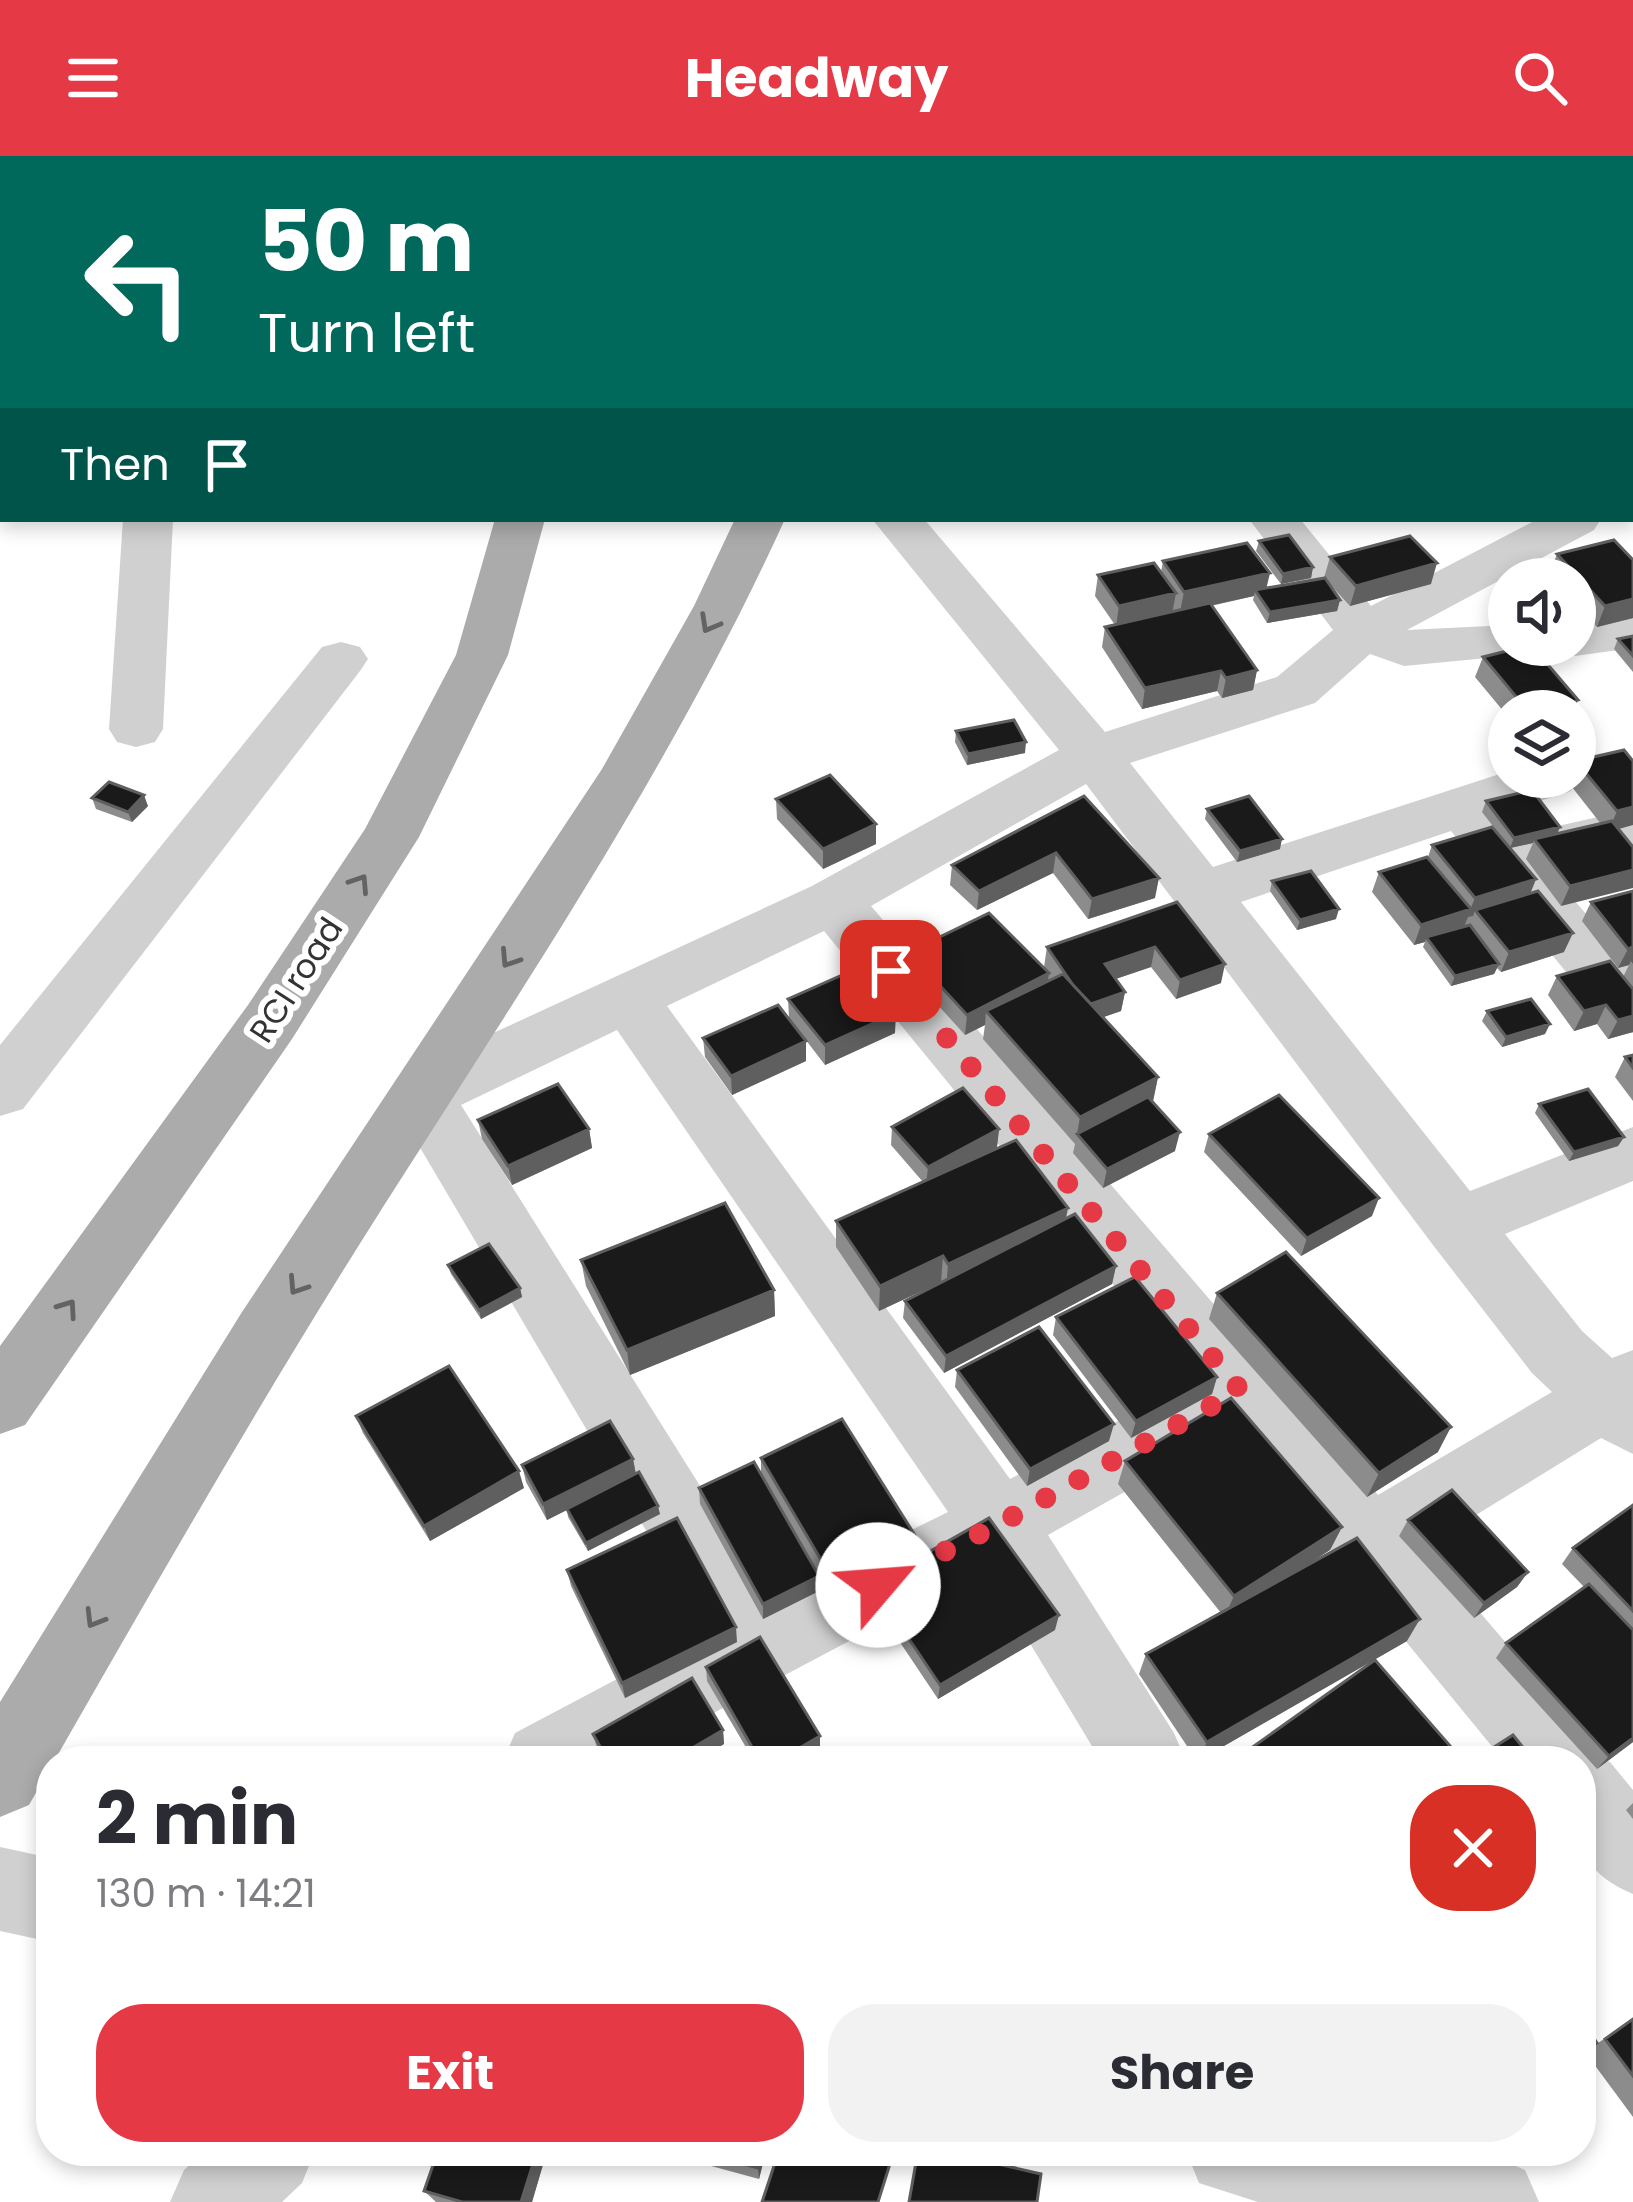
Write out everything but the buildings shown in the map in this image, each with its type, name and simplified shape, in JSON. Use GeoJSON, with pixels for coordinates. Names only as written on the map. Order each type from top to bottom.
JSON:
{"type":"FeatureCollection","features":[{"type":"Feature","properties":{"kind":"main road","name":"RCI road"},"geometry":{"type":"LineString","coordinates":[[0,1403],[270,1022],[390,837],[482,655],[519,522]]}},
{"type":"Feature","properties":{"kind":"main road"},"geometry":{"type":"LineString","coordinates":[[0,1777],[258,1344],[599,820],[738,571],[759,522]]}},
{"type":"Feature","properties":{"kind":"street"},"geometry":{"type":"LineString","coordinates":[[136,729],[148,522]]}},
{"type":"Feature","properties":{"kind":"street"},"geometry":{"type":"LineString","coordinates":[[1276,522],[1363,632],[1404,649],[1488,643]]}},
{"type":"Feature","properties":{"kind":"street"},"geometry":{"type":"LineString","coordinates":[[757,1646],[421,1095],[833,901],[1094,755],[1295,690],[1363,632],[1570,522]]}},
{"type":"Feature","properties":{"kind":"street"},"geometry":{"type":"LineString","coordinates":[[920,523],[1557,1352],[1624,1400],[1368,1540]]}},
{"type":"Feature","properties":{"kind":"street"},"geometry":{"type":"LineString","coordinates":[[1596,636],[1633,631]]}},
{"type":"Feature","properties":{"kind":"street"},"geometry":{"type":"LineString","coordinates":[[0,1091],[340,658]]}},
{"type":"Feature","properties":{"kind":"street"},"geometry":{"type":"LineString","coordinates":[[1201,893],[1491,798]]}},
{"type":"Feature","properties":{"kind":"street"},"geometry":{"type":"LineString","coordinates":[[1462,808],[1633,1010]]}},
{"type":"Feature","properties":{"kind":"street"},"geometry":{"type":"LineString","coordinates":[[1507,856],[1633,829]]}},
{"type":"Feature","properties":{"kind":"street"},"geometry":{"type":"LineString","coordinates":[[833,901],[1542,1746]]}},
{"type":"Feature","properties":{"kind":"street"},"geometry":{"type":"LineString","coordinates":[[627,997],[999,1524],[1137,1746]]}},
{"type":"Feature","properties":{"kind":"street"},"geometry":{"type":"LineString","coordinates":[[1457,1225],[1633,1153]]}},
{"type":"Feature","properties":{"kind":"street"},"geometry":{"type":"LineString","coordinates":[[571,1746],[999,1524],[1240,1390]]}},
{"type":"Feature","properties":{"kind":"street"},"geometry":{"type":"LineString","coordinates":[[1596,1810],[1633,1853]]}},
{"type":"Feature","properties":{"kind":"street"},"geometry":{"type":"LineString","coordinates":[[0,1889],[36,1897]]}},
{"type":"Feature","properties":{"kind":"street"},"geometry":{"type":"LineString","coordinates":[[216,2202],[254,2166]]}},
{"type":"Feature","properties":{"kind":"street"},"geometry":{"type":"LineString","coordinates":[[1317,2166],[1449,2189]]}},
{"type":"Feature","properties":{"kind":"route"},"geometry":{"type":"LineString","coordinates":[[878,1585],[999,1524],[1240,1390],[891,971]]}}]}
